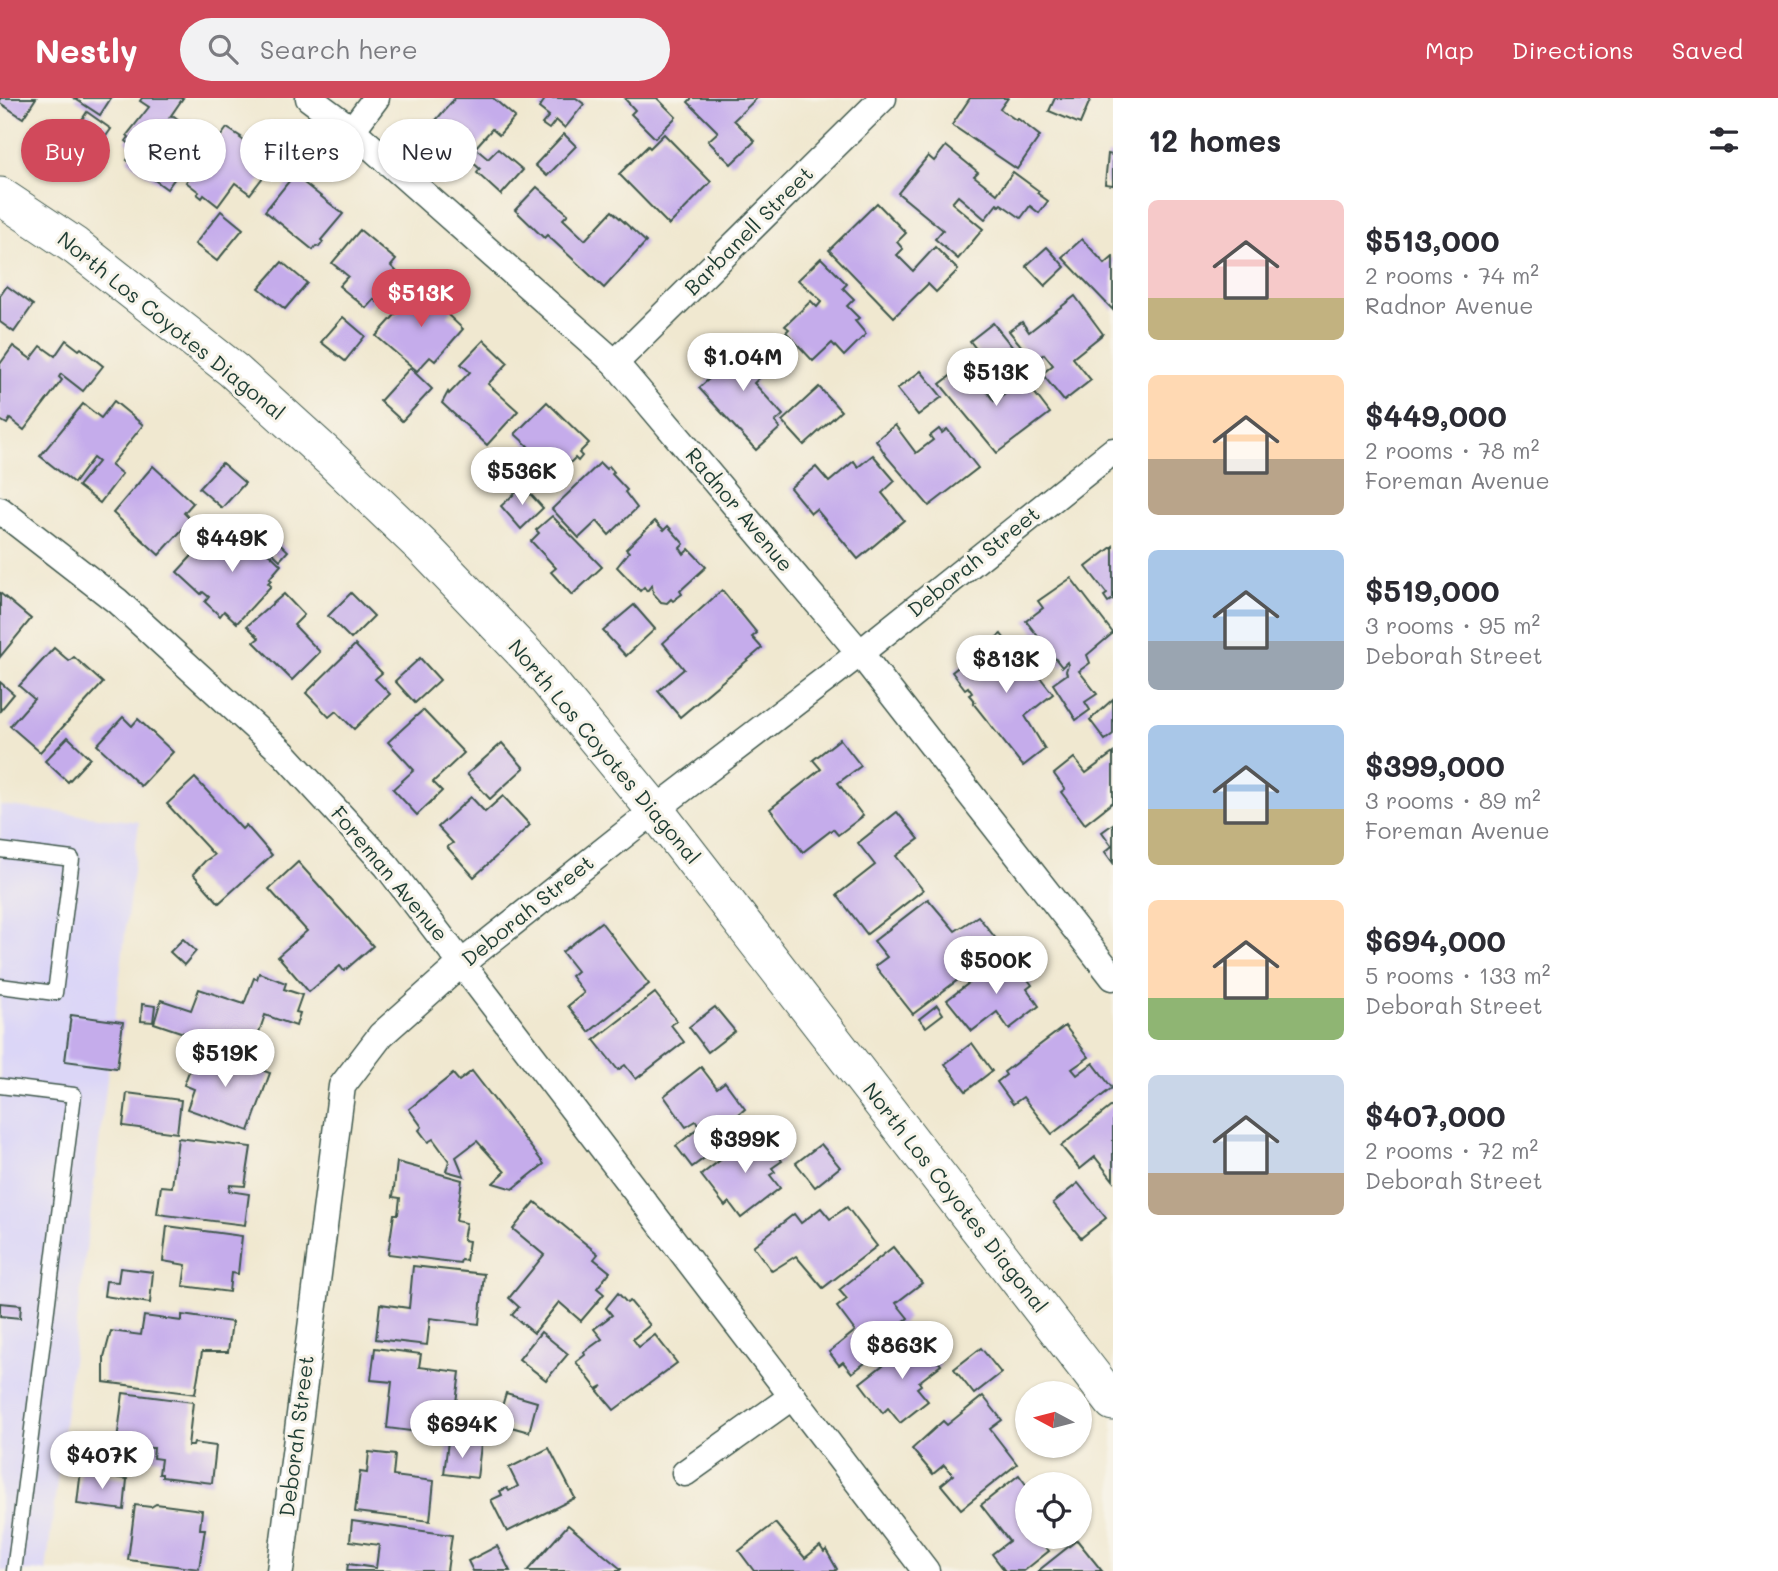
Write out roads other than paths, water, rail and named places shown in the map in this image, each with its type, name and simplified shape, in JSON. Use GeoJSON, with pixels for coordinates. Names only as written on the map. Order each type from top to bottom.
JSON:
{"type":"FeatureCollection","features":[{"type":"Feature","properties":{"kind":"main road","name":"North Los Coyotes Diagonal"},"geometry":{"type":"LineString","coordinates":[[0,195],[75,246],[233,370],[423,547],[533,662],[655,810],[1113,1402]]}},
{"type":"Feature","properties":{"kind":"street","name":"Radnor Avenue"},"geometry":{"type":"LineString","coordinates":[[309,98],[337,119]]}},
{"type":"Feature","properties":{"kind":"street"},"geometry":{"type":"LineString","coordinates":[[360,119],[376,98]]}},
{"type":"Feature","properties":{"kind":"street","name":"Barbanell Street"},"geometry":{"type":"LineString","coordinates":[[615,363],[883,98]]}},
{"type":"Feature","properties":{"kind":"street","name":"Radnor Avenue"},"geometry":{"type":"LineString","coordinates":[[364,141],[615,363],[860,653],[1113,977]]}},
{"type":"Feature","properties":{"kind":"street","name":"Deborah Street"},"geometry":{"type":"LineString","coordinates":[[280,1571],[342,1086],[381,1035],[462,964],[1113,451]]}},
{"type":"Feature","properties":{"kind":"street","name":"Foreman Avenue"},"geometry":{"type":"LineString","coordinates":[[0,510],[117,601],[284,754],[387,866],[926,1571]]}},
{"type":"Feature","properties":{"kind":"street"},"geometry":{"type":"LineString","coordinates":[[685,1473],[793,1396]]}},
{"type":"Feature","properties":{"kind":"lane"},"geometry":{"type":"LineString","coordinates":[[0,850],[72,859],[55,993],[0,986]]}},
{"type":"Feature","properties":{"kind":"lane"},"geometry":{"type":"LineString","coordinates":[[0,1086],[74,1095],[14,1571]]}}]}
